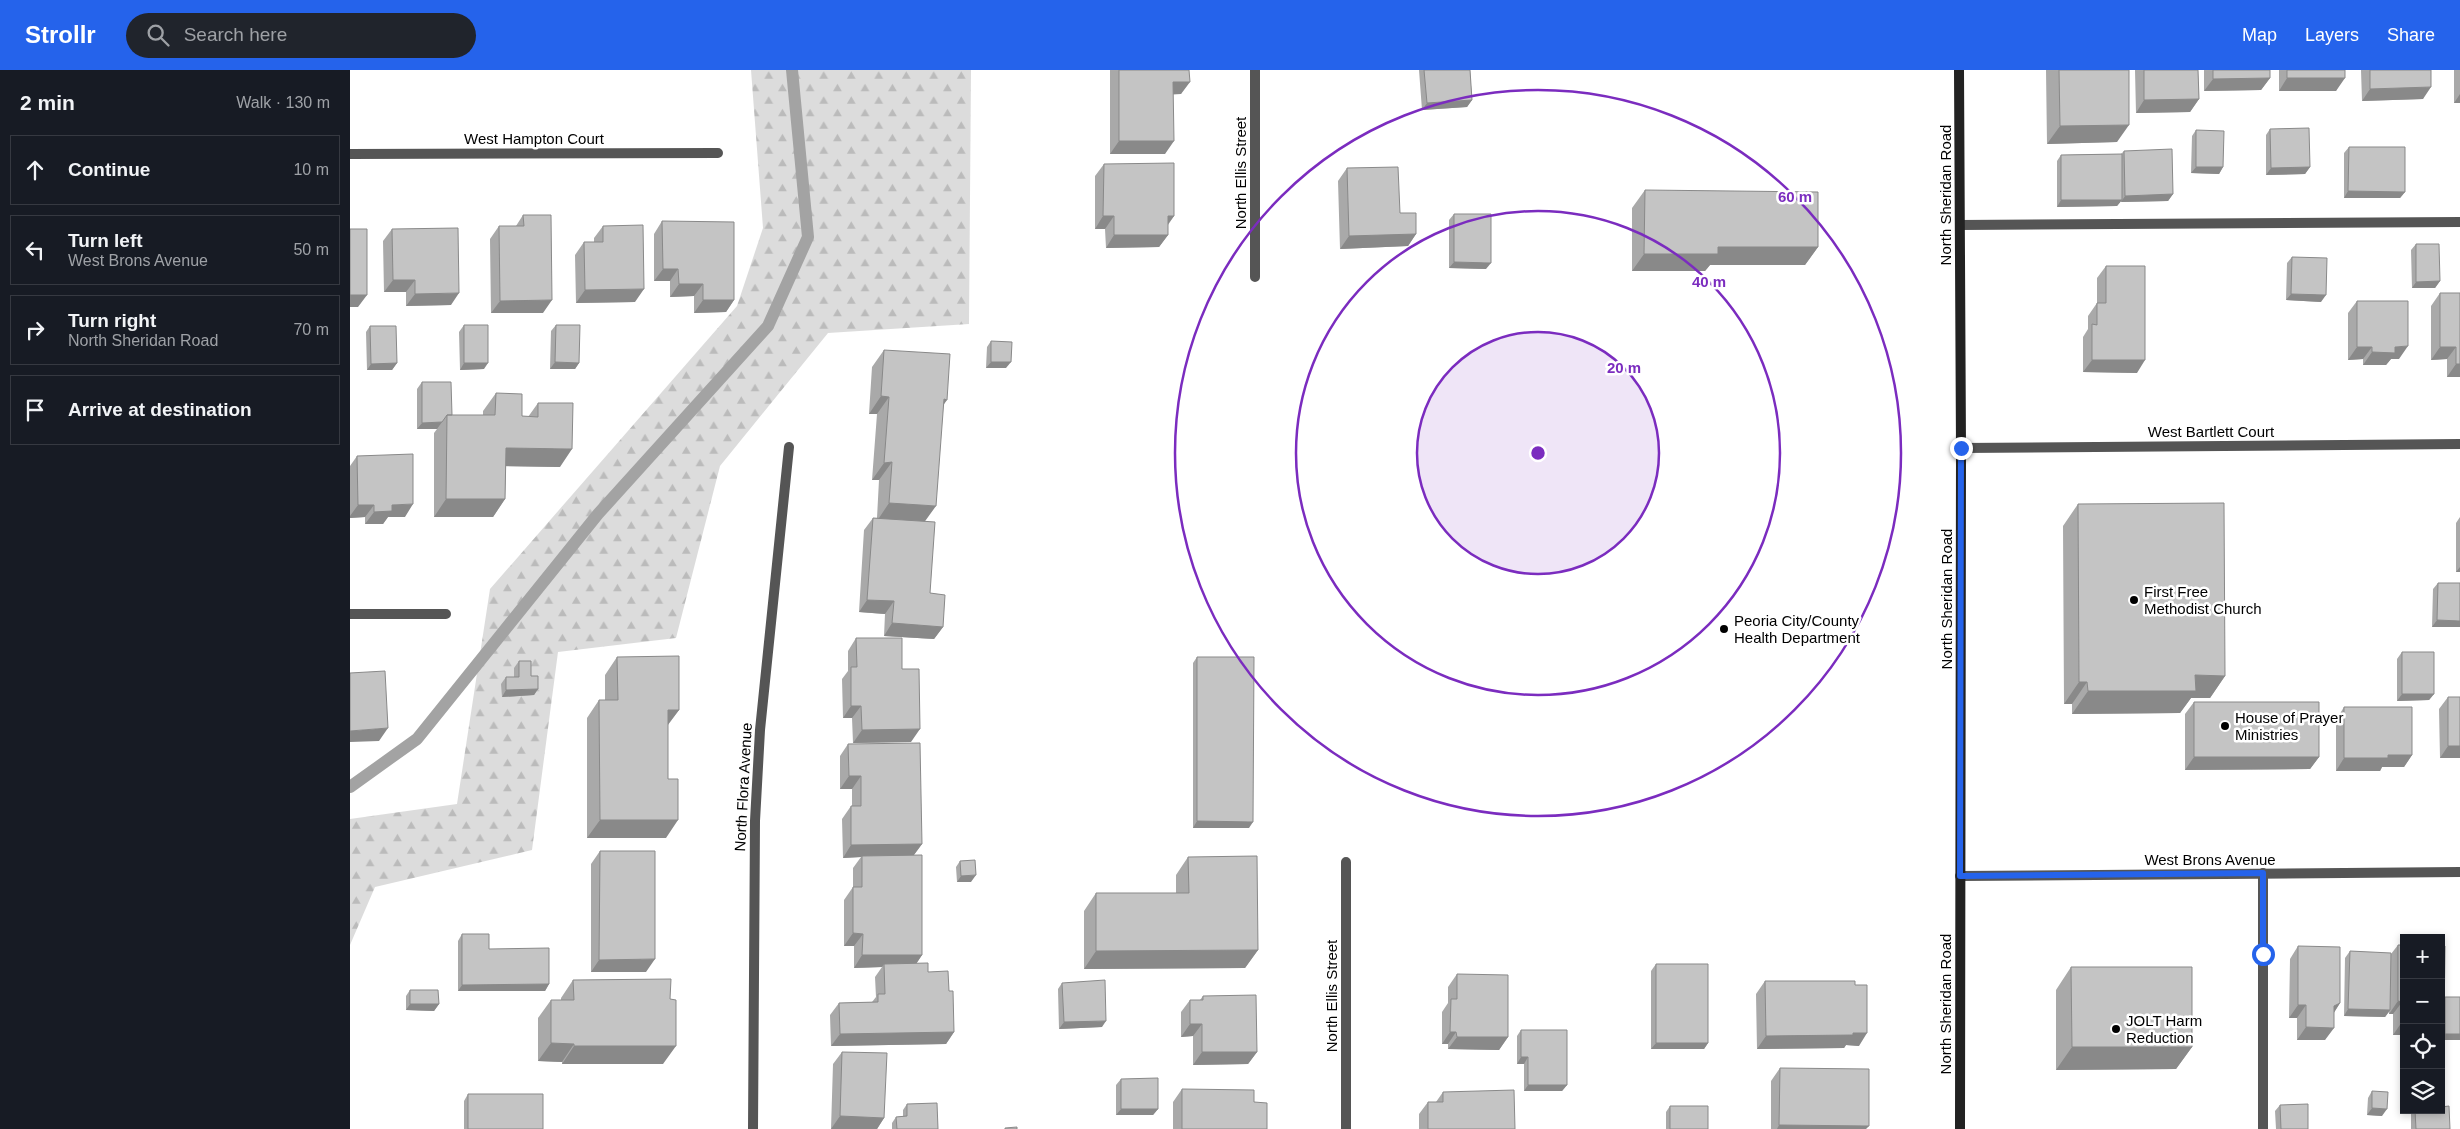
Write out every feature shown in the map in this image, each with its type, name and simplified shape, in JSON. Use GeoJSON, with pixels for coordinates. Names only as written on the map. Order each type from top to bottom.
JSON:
{"type":"FeatureCollection","features":[{"type":"Feature","properties":{"kind":"main road","name":"North Sheridan Road"},"geometry":{"type":"LineString","coordinates":[[1959,70],[1961,448],[1960,1129]]}},
{"type":"Feature","properties":{"kind":"street","name":"North Ellis Street"},"geometry":{"type":"LineString","coordinates":[[1255,70],[1255,277]]}},
{"type":"Feature","properties":{"kind":"street","name":"West Hampton Court"},"geometry":{"type":"LineString","coordinates":[[350,154],[718,153]]}},
{"type":"Feature","properties":{"kind":"street"},"geometry":{"type":"LineString","coordinates":[[1960,225],[2460,222]]}},
{"type":"Feature","properties":{"kind":"street","name":"West Bartlett Court"},"geometry":{"type":"LineString","coordinates":[[1961,448],[2460,444]]}},
{"type":"Feature","properties":{"kind":"street","name":"North Flora Avenue"},"geometry":{"type":"LineString","coordinates":[[753,1129],[755,821],[761,722],[789,447]]}},
{"type":"Feature","properties":{"kind":"street"},"geometry":{"type":"LineString","coordinates":[[350,614],[446,614]]}},
{"type":"Feature","properties":{"kind":"street","name":"North Ellis Street"},"geometry":{"type":"LineString","coordinates":[[1346,862],[1346,1129]]}},
{"type":"Feature","properties":{"kind":"street","name":"West Brons Avenue"},"geometry":{"type":"LineString","coordinates":[[1960,876],[2460,872]]}},
{"type":"Feature","properties":{"kind":"street"},"geometry":{"type":"LineString","coordinates":[[2263,873],[2263,1129]]}},
{"type":"Feature","properties":{"kind":"green space"},"geometry":{"type":"Polygon","coordinates":[[[751,70],[971,70],[969,324],[828,333],[720,466],[676,638],[558,652],[532,850],[375,887],[350,945],[350,819],[457,804],[490,589],[737,306],[763,228],[751,70]]]}},
{"type":"Feature","properties":{"kind":"building"},"geometry":{"type":"Polygon","coordinates":[[[1119,70],[1189,70],[1190,82],[1173,82],[1174,141],[1119,141],[1119,70]]]}},
{"type":"Feature","properties":{"kind":"building"},"geometry":{"type":"Polygon","coordinates":[[[1424,70],[1470,70],[1472,100],[1427,103],[1424,70]]]}},
{"type":"Feature","properties":{"kind":"building"},"geometry":{"type":"Polygon","coordinates":[[[2059,70],[2129,70],[2129,125],[2060,126],[2059,70]]]}},
{"type":"Feature","properties":{"kind":"building"},"geometry":{"type":"Polygon","coordinates":[[[2144,70],[2198,70],[2199,99],[2144,100],[2144,70]]]}},
{"type":"Feature","properties":{"kind":"building"},"geometry":{"type":"Polygon","coordinates":[[[2213,70],[2270,70],[2270,78],[2213,79],[2213,70]]]}},
{"type":"Feature","properties":{"kind":"building"},"geometry":{"type":"Polygon","coordinates":[[[2287,70],[2345,70],[2345,78],[2287,78],[2287,70]]]}},
{"type":"Feature","properties":{"kind":"building"},"geometry":{"type":"Polygon","coordinates":[[[2370,70],[2431,70],[2431,87],[2370,89],[2370,70]]]}},
{"type":"Feature","properties":{"kind":"building"},"geometry":{"type":"Polygon","coordinates":[[[2309,128],[2310,167],[2271,168],[2270,129],[2309,128]]]}},
{"type":"Feature","properties":{"kind":"building"},"geometry":{"type":"Polygon","coordinates":[[[2196,130],[2224,131],[2223,167],[2196,167],[2196,130]]]}},
{"type":"Feature","properties":{"kind":"building"},"geometry":{"type":"Polygon","coordinates":[[[2349,147],[2405,147],[2405,192],[2348,191],[2349,147]]]}},
{"type":"Feature","properties":{"kind":"building"},"geometry":{"type":"Polygon","coordinates":[[[2172,149],[2173,194],[2125,196],[2124,151],[2172,149]]]}},
{"type":"Feature","properties":{"kind":"building"},"geometry":{"type":"Polygon","coordinates":[[[2122,154],[2122,200],[2061,200],[2061,155],[2122,154]]]}},
{"type":"Feature","properties":{"kind":"building"},"geometry":{"type":"Polygon","coordinates":[[[1174,163],[1174,216],[1168,216],[1168,235],[1114,235],[1114,216],[1103,216],[1104,164],[1174,163]]]}},
{"type":"Feature","properties":{"kind":"building"},"geometry":{"type":"Polygon","coordinates":[[[1398,167],[1400,213],[1416,213],[1416,234],[1349,236],[1347,168],[1398,167]]]}},
{"type":"Feature","properties":{"kind":"building"},"geometry":{"type":"Polygon","coordinates":[[[1645,190],[1818,192],[1818,247],[1718,247],[1718,254],[1644,254],[1645,190]]]}},
{"type":"Feature","properties":{"kind":"building"},"geometry":{"type":"Polygon","coordinates":[[[1454,214],[1491,214],[1491,263],[1454,262],[1454,214]]]}},
{"type":"Feature","properties":{"kind":"building"},"geometry":{"type":"Polygon","coordinates":[[[523,215],[551,215],[552,300],[500,301],[499,226],[524,226],[523,215]]]}},
{"type":"Feature","properties":{"kind":"building"},"geometry":{"type":"Polygon","coordinates":[[[662,221],[734,222],[734,300],[703,300],[703,284],[679,284],[678,269],[663,269],[662,221]]]}},
{"type":"Feature","properties":{"kind":"building"},"geometry":{"type":"Polygon","coordinates":[[[643,225],[644,289],[585,290],[584,242],[603,242],[603,226],[643,225]]]}},
{"type":"Feature","properties":{"kind":"building"},"geometry":{"type":"Polygon","coordinates":[[[458,228],[459,293],[415,294],[415,280],[393,280],[392,229],[458,228]]]}},
{"type":"Feature","properties":{"kind":"building"},"geometry":{"type":"Polygon","coordinates":[[[350,229],[367,229],[367,295],[350,295],[350,229]]]}},
{"type":"Feature","properties":{"kind":"building"},"geometry":{"type":"Polygon","coordinates":[[[2416,244],[2439,244],[2440,281],[2416,282],[2416,244]]]}},
{"type":"Feature","properties":{"kind":"building"},"geometry":{"type":"Polygon","coordinates":[[[2292,257],[2327,258],[2326,295],[2291,294],[2292,257]]]}},
{"type":"Feature","properties":{"kind":"building"},"geometry":{"type":"Polygon","coordinates":[[[2106,266],[2145,266],[2145,360],[2092,360],[2092,324],[2097,325],[2097,303],[2106,303],[2106,266]]]}},
{"type":"Feature","properties":{"kind":"building"},"geometry":{"type":"Polygon","coordinates":[[[2440,293],[2460,293],[2460,364],[2456,364],[2456,347],[2440,347],[2440,293]]]}},
{"type":"Feature","properties":{"kind":"building"},"geometry":{"type":"Polygon","coordinates":[[[2357,301],[2408,301],[2408,346],[2395,347],[2395,353],[2372,352],[2372,347],[2357,347],[2357,301]]]}},
{"type":"Feature","properties":{"kind":"building"},"geometry":{"type":"Polygon","coordinates":[[[464,325],[488,325],[488,363],[464,363],[464,325]]]}},
{"type":"Feature","properties":{"kind":"building"},"geometry":{"type":"Polygon","coordinates":[[[556,325],[580,325],[579,363],[555,362],[556,325]]]}},
{"type":"Feature","properties":{"kind":"building"},"geometry":{"type":"Polygon","coordinates":[[[370,326],[396,326],[397,363],[371,364],[370,326]]]}},
{"type":"Feature","properties":{"kind":"building"},"geometry":{"type":"Polygon","coordinates":[[[991,341],[1012,342],[1011,362],[991,362],[991,341]]]}},
{"type":"Feature","properties":{"kind":"building"},"geometry":{"type":"Polygon","coordinates":[[[884,350],[950,354],[947,400],[944,399],[936,506],[889,503],[892,462],[884,463],[889,397],[881,396],[884,350]]]}},
{"type":"Feature","properties":{"kind":"building"},"geometry":{"type":"Polygon","coordinates":[[[422,382],[451,382],[452,415],[447,415],[442,422],[422,423],[422,382]]]}},
{"type":"Feature","properties":{"kind":"building"},"geometry":{"type":"Polygon","coordinates":[[[496,393],[522,394],[522,416],[538,417],[538,403],[573,403],[572,449],[506,448],[505,499],[446,499],[447,415],[495,415],[496,393]]]}},
{"type":"Feature","properties":{"kind":"building"},"geometry":{"type":"Polygon","coordinates":[[[413,454],[413,504],[392,505],[392,511],[374,512],[374,505],[358,505],[357,456],[413,454]]]}},
{"type":"Feature","properties":{"kind":"building"},"geometry":{"type":"Polygon","coordinates":[[[2224,503],[2225,676],[2195,675],[2196,691],[2088,691],[2087,682],[2079,682],[2078,504],[2224,503]]]}},
{"type":"Feature","properties":{"kind":"building"},"geometry":{"type":"Polygon","coordinates":[[[873,518],[935,522],[930,593],[945,595],[943,627],[892,623],[894,601],[867,600],[873,518]]]}},
{"type":"Feature","properties":{"kind":"building"},"geometry":{"type":"Polygon","coordinates":[[[2438,583],[2460,583],[2460,621],[2437,620],[2438,583]]]}},
{"type":"Feature","properties":{"kind":"building"},"geometry":{"type":"Polygon","coordinates":[[[856,638],[902,638],[902,669],[919,669],[920,729],[862,730],[861,706],[851,706],[851,667],[857,667],[856,638]]]}},
{"type":"Feature","properties":{"kind":"building"},"geometry":{"type":"Polygon","coordinates":[[[2402,652],[2434,652],[2434,694],[2402,694],[2402,652]]]}},
{"type":"Feature","properties":{"kind":"building"},"geometry":{"type":"Polygon","coordinates":[[[679,656],[679,710],[668,710],[668,779],[678,779],[678,820],[600,820],[599,700],[618,700],[617,657],[679,656]]]}},
{"type":"Feature","properties":{"kind":"building"},"geometry":{"type":"Polygon","coordinates":[[[1197,657],[1254,657],[1253,822],[1197,821],[1197,657]]]}},
{"type":"Feature","properties":{"kind":"building"},"geometry":{"type":"Polygon","coordinates":[[[519,661],[531,661],[531,676],[538,676],[538,689],[506,690],[506,677],[519,677],[519,661]]]}},
{"type":"Feature","properties":{"kind":"building"},"geometry":{"type":"Polygon","coordinates":[[[385,671],[388,728],[350,731],[350,673],[385,671]]]}},
{"type":"Feature","properties":{"kind":"building"},"geometry":{"type":"Polygon","coordinates":[[[2448,697],[2460,697],[2460,746],[2448,746],[2448,697]]]}},
{"type":"Feature","properties":{"kind":"building"},"geometry":{"type":"Polygon","coordinates":[[[2194,702],[2319,702],[2319,757],[2194,757],[2194,702]]]}},
{"type":"Feature","properties":{"kind":"building"},"geometry":{"type":"Polygon","coordinates":[[[2344,707],[2412,707],[2412,755],[2388,755],[2388,758],[2344,758],[2344,707]]]}},
{"type":"Feature","properties":{"kind":"building"},"geometry":{"type":"Polygon","coordinates":[[[920,743],[922,844],[851,845],[851,806],[861,806],[861,776],[849,776],[848,744],[920,743]]]}},
{"type":"Feature","properties":{"kind":"building"},"geometry":{"type":"Polygon","coordinates":[[[600,851],[655,851],[655,959],[599,960],[600,851]]]}},
{"type":"Feature","properties":{"kind":"building"},"geometry":{"type":"Polygon","coordinates":[[[922,855],[922,955],[862,955],[863,934],[853,933],[853,887],[862,887],[862,856],[922,855]]]}},
{"type":"Feature","properties":{"kind":"building"},"geometry":{"type":"Polygon","coordinates":[[[1257,856],[1258,950],[1096,951],[1096,893],[1189,893],[1188,857],[1257,856]]]}},
{"type":"Feature","properties":{"kind":"building"},"geometry":{"type":"Polygon","coordinates":[[[975,860],[976,875],[961,876],[960,861],[975,860]]]}},
{"type":"Feature","properties":{"kind":"building"},"geometry":{"type":"Polygon","coordinates":[[[462,934],[489,934],[489,949],[549,948],[549,984],[462,985],[462,934]]]}},
{"type":"Feature","properties":{"kind":"building"},"geometry":{"type":"Polygon","coordinates":[[[2398,945],[2400,945],[2400,1002],[2398,1001],[2398,945]]]}},
{"type":"Feature","properties":{"kind":"building"},"geometry":{"type":"Polygon","coordinates":[[[2298,946],[2340,947],[2340,1003],[2334,1006],[2334,1028],[2306,1027],[2306,1005],[2298,1005],[2298,946]]]}},
{"type":"Feature","properties":{"kind":"building"},"geometry":{"type":"Polygon","coordinates":[[[2350,951],[2391,953],[2390,1010],[2348,1009],[2350,951]]]}},
{"type":"Feature","properties":{"kind":"building"},"geometry":{"type":"Polygon","coordinates":[[[928,963],[928,972],[948,971],[949,991],[953,991],[954,1032],[840,1034],[839,1003],[878,1002],[878,994],[885,994],[884,964],[928,963]]]}},
{"type":"Feature","properties":{"kind":"building"},"geometry":{"type":"Polygon","coordinates":[[[1656,964],[1708,964],[1708,1043],[1656,1043],[1656,964]]]}},
{"type":"Feature","properties":{"kind":"building","name":"JOLT Harm Reduction"},"geometry":{"type":"Polygon","coordinates":[[[2071,967],[2192,967],[2192,1047],[2072,1047],[2071,967]]]}},
{"type":"Feature","properties":{"kind":"building"},"geometry":{"type":"Polygon","coordinates":[[[1457,974],[1508,975],[1508,1037],[1457,1037],[1456,1032],[1450,1032],[1451,999],[1457,999],[1457,974]]]}},
{"type":"Feature","properties":{"kind":"building"},"geometry":{"type":"Polygon","coordinates":[[[671,979],[670,999],[676,1000],[676,1046],[574,1046],[574,1044],[551,1043],[551,1000],[574,1000],[573,980],[671,979]]]}},
{"type":"Feature","properties":{"kind":"building"},"geometry":{"type":"Polygon","coordinates":[[[1105,980],[1106,1021],[1064,1022],[1062,983],[1105,980]]]}},
{"type":"Feature","properties":{"kind":"building"},"geometry":{"type":"Polygon","coordinates":[[[1765,981],[1855,981],[1855,985],[1867,985],[1867,1033],[1853,1033],[1853,1035],[1766,1036],[1765,981]]]}},
{"type":"Feature","properties":{"kind":"building"},"geometry":{"type":"Polygon","coordinates":[[[410,990],[438,990],[439,1004],[410,1004],[410,990]]]}},
{"type":"Feature","properties":{"kind":"building"},"geometry":{"type":"Polygon","coordinates":[[[1256,995],[1257,1052],[1202,1052],[1202,1024],[1190,1024],[1190,1000],[1203,1000],[1203,996],[1256,995]]]}},
{"type":"Feature","properties":{"kind":"building"},"geometry":{"type":"Polygon","coordinates":[[[2445,997],[2460,997],[2460,1034],[2445,1034],[2445,997]]]}},
{"type":"Feature","properties":{"kind":"building"},"geometry":{"type":"Polygon","coordinates":[[[1521,1030],[1567,1030],[1567,1085],[1528,1085],[1528,1057],[1521,1057],[1521,1030]]]}},
{"type":"Feature","properties":{"kind":"building"},"geometry":{"type":"Polygon","coordinates":[[[842,1052],[887,1053],[884,1118],[840,1116],[842,1052]]]}},
{"type":"Feature","properties":{"kind":"building"},"geometry":{"type":"Polygon","coordinates":[[[1780,1068],[1869,1069],[1869,1126],[1779,1125],[1780,1068]]]}},
{"type":"Feature","properties":{"kind":"building"},"geometry":{"type":"Polygon","coordinates":[[[1158,1078],[1158,1109],[1121,1109],[1121,1079],[1158,1078]]]}},
{"type":"Feature","properties":{"kind":"building"},"geometry":{"type":"Polygon","coordinates":[[[1182,1089],[1254,1090],[1254,1102],[1267,1103],[1267,1129],[1182,1129],[1182,1089]]]}},
{"type":"Feature","properties":{"kind":"building"},"geometry":{"type":"Polygon","coordinates":[[[1514,1090],[1515,1129],[1428,1129],[1428,1102],[1443,1102],[1443,1092],[1514,1090]]]}},
{"type":"Feature","properties":{"kind":"building"},"geometry":{"type":"Polygon","coordinates":[[[2372,1091],[2388,1092],[2387,1109],[2372,1108],[2372,1091]]]}},
{"type":"Feature","properties":{"kind":"building"},"geometry":{"type":"Polygon","coordinates":[[[468,1094],[543,1094],[543,1129],[468,1129],[468,1094]]]}},
{"type":"Feature","properties":{"kind":"building"},"geometry":{"type":"Polygon","coordinates":[[[937,1103],[938,1129],[897,1129],[896,1117],[907,1116],[907,1104],[937,1103]]]}},
{"type":"Feature","properties":{"kind":"building"},"geometry":{"type":"Polygon","coordinates":[[[2308,1104],[2308,1129],[2281,1129],[2280,1105],[2308,1104]]]}},
{"type":"Feature","properties":{"kind":"building"},"geometry":{"type":"Polygon","coordinates":[[[1670,1106],[1708,1106],[1708,1129],[1670,1129],[1670,1106]]]}},
{"type":"Feature","properties":{"kind":"building"},"geometry":{"type":"Polygon","coordinates":[[[2445,1106],[2449,1106],[2450,1129],[2416,1129],[2415,1114],[2445,1114],[2445,1106]]]}},
{"type":"Feature","properties":{"kind":"building"},"geometry":{"type":"Polygon","coordinates":[[[1017,1127],[1017,1129],[1005,1129],[1005,1128],[1017,1127]]]}},
{"type":"Feature","properties":{"kind":"waterway"},"geometry":{"type":"LineString","coordinates":[[350,787],[417,739],[598,514],[768,326],[808,237],[792,70]]}},
{"type":"Feature","properties":{"kind":"place","name":"First Free Methodist Church"},"geometry":{"type":"Point","coordinates":[2134,600]}},
{"type":"Feature","properties":{"kind":"place","name":"Peoria City/County Health Department"},"geometry":{"type":"Point","coordinates":[1724,629]}},
{"type":"Feature","properties":{"kind":"place","name":"House of Prayer Ministries"},"geometry":{"type":"Point","coordinates":[2225,726]}},
{"type":"Feature","properties":{"kind":"place","name":"JOLT Harm Reduction"},"geometry":{"type":"Point","coordinates":[2116,1029]}},
{"type":"Feature","properties":{"kind":"route"},"geometry":{"type":"LineString","coordinates":[[1961,448],[1960,876],[2263,873],[2263,954]]}}]}
